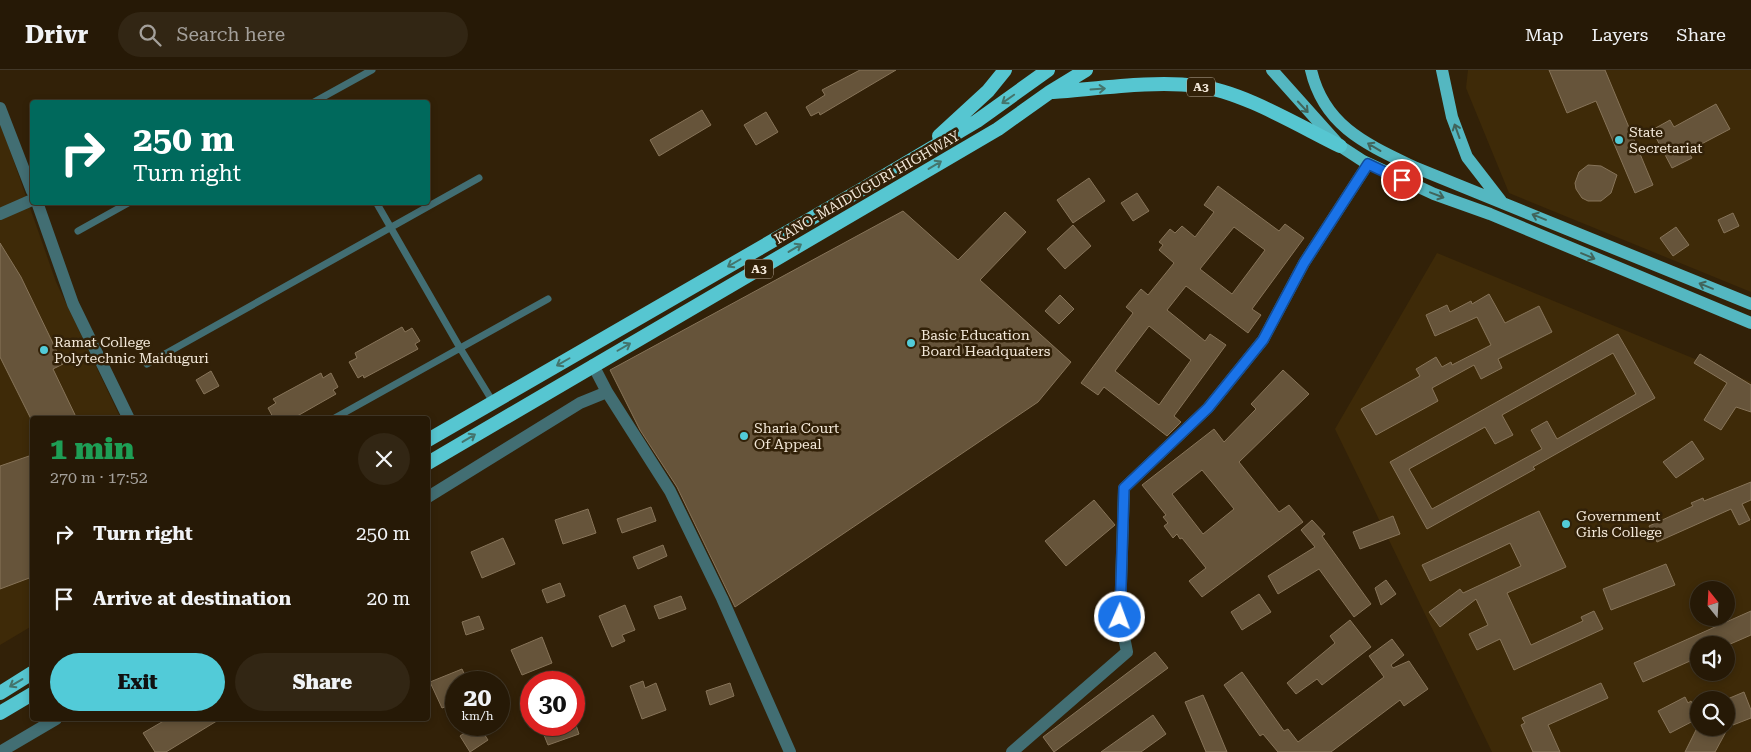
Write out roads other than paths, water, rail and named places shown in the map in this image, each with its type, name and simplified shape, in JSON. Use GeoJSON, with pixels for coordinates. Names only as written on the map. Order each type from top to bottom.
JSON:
{"type":"FeatureCollection","features":[{"type":"Feature","properties":{"kind":"highway","name":"A3"},"geometry":{"type":"LineString","coordinates":[[917,157],[988,91],[1006,70]]}},
{"type":"Feature","properties":{"kind":"highway","name":"KANO-MAIDUGURI HIGHWAY"},"geometry":{"type":"LineString","coordinates":[[430,439],[917,157],[977,121],[1048,70]]}},
{"type":"Feature","properties":{"kind":"highway","name":"KANO-MAIDUGURI HIGHWAY"},"geometry":{"type":"LineString","coordinates":[[430,462],[998,129],[1050,92],[1086,70]]}},
{"type":"Feature","properties":{"kind":"highway","name":"A3"},"geometry":{"type":"LineString","coordinates":[[1050,92],[1170,85],[1198,86],[1232,95],[1272,112],[1340,146]]}},
{"type":"Feature","properties":{"kind":"highway"},"geometry":{"type":"LineString","coordinates":[[0,693],[30,674]]}},
{"type":"Feature","properties":{"kind":"highway"},"geometry":{"type":"LineString","coordinates":[[0,713],[30,695]]}},
{"type":"Feature","properties":{"kind":"main road"},"geometry":{"type":"LineString","coordinates":[[1272,70],[1340,146],[1368,164],[1434,194],[1490,214],[1751,323]]}},
{"type":"Feature","properties":{"kind":"main road"},"geometry":{"type":"LineString","coordinates":[[1310,70],[1323,104],[1335,119],[1377,150],[1414,167],[1751,304]]}},
{"type":"Feature","properties":{"kind":"main road"},"geometry":{"type":"LineString","coordinates":[[1442,70],[1452,118],[1467,157],[1501,202]]}},
{"type":"Feature","properties":{"kind":"street"},"geometry":{"type":"LineString","coordinates":[[0,108],[30,186]]}},
{"type":"Feature","properties":{"kind":"street"},"geometry":{"type":"LineString","coordinates":[[1012,752],[1127,652],[1120,617],[1124,488],[1208,408],[1263,340],[1304,263],[1368,164]]}},
{"type":"Feature","properties":{"kind":"street"},"geometry":{"type":"LineString","coordinates":[[0,214],[30,201]]}},
{"type":"Feature","properties":{"kind":"street"},"geometry":{"type":"LineString","coordinates":[[38,205],[73,304],[128,416]]}},
{"type":"Feature","properties":{"kind":"street"},"geometry":{"type":"LineString","coordinates":[[593,365],[606,392],[670,491],[722,598],[790,752]]}},
{"type":"Feature","properties":{"kind":"street"},"geometry":{"type":"LineString","coordinates":[[430,496],[580,403],[606,392]]}},
{"type":"Feature","properties":{"kind":"street"},"geometry":{"type":"LineString","coordinates":[[0,752],[53,721]]}},
{"type":"Feature","properties":{"kind":"lane"},"geometry":{"type":"LineString","coordinates":[[321,100],[372,70]]}},
{"type":"Feature","properties":{"kind":"lane"},"geometry":{"type":"LineString","coordinates":[[147,364],[478,178]]}},
{"type":"Feature","properties":{"kind":"lane"},"geometry":{"type":"LineString","coordinates":[[78,231],[125,205]]}},
{"type":"Feature","properties":{"kind":"lane"},"geometry":{"type":"LineString","coordinates":[[378,205],[493,402]]}},
{"type":"Feature","properties":{"kind":"lane"},"geometry":{"type":"LineString","coordinates":[[338,416],[548,299]]}},
{"type":"Feature","properties":{"kind":"place","name":"State Secretariat"},"geometry":{"type":"Point","coordinates":[1619,140]}},
{"type":"Feature","properties":{"kind":"place","name":"Basic Education Board Headquaters"},"geometry":{"type":"Point","coordinates":[911,343]}},
{"type":"Feature","properties":{"kind":"place","name":"Ramat College Polytechnic Maiduguri"},"geometry":{"type":"Point","coordinates":[44,350]}},
{"type":"Feature","properties":{"kind":"place","name":"Sharia Court Of Appeal"},"geometry":{"type":"Point","coordinates":[744,436]}},
{"type":"Feature","properties":{"kind":"place","name":"Government Girls College"},"geometry":{"type":"Point","coordinates":[1566,524]}}]}
